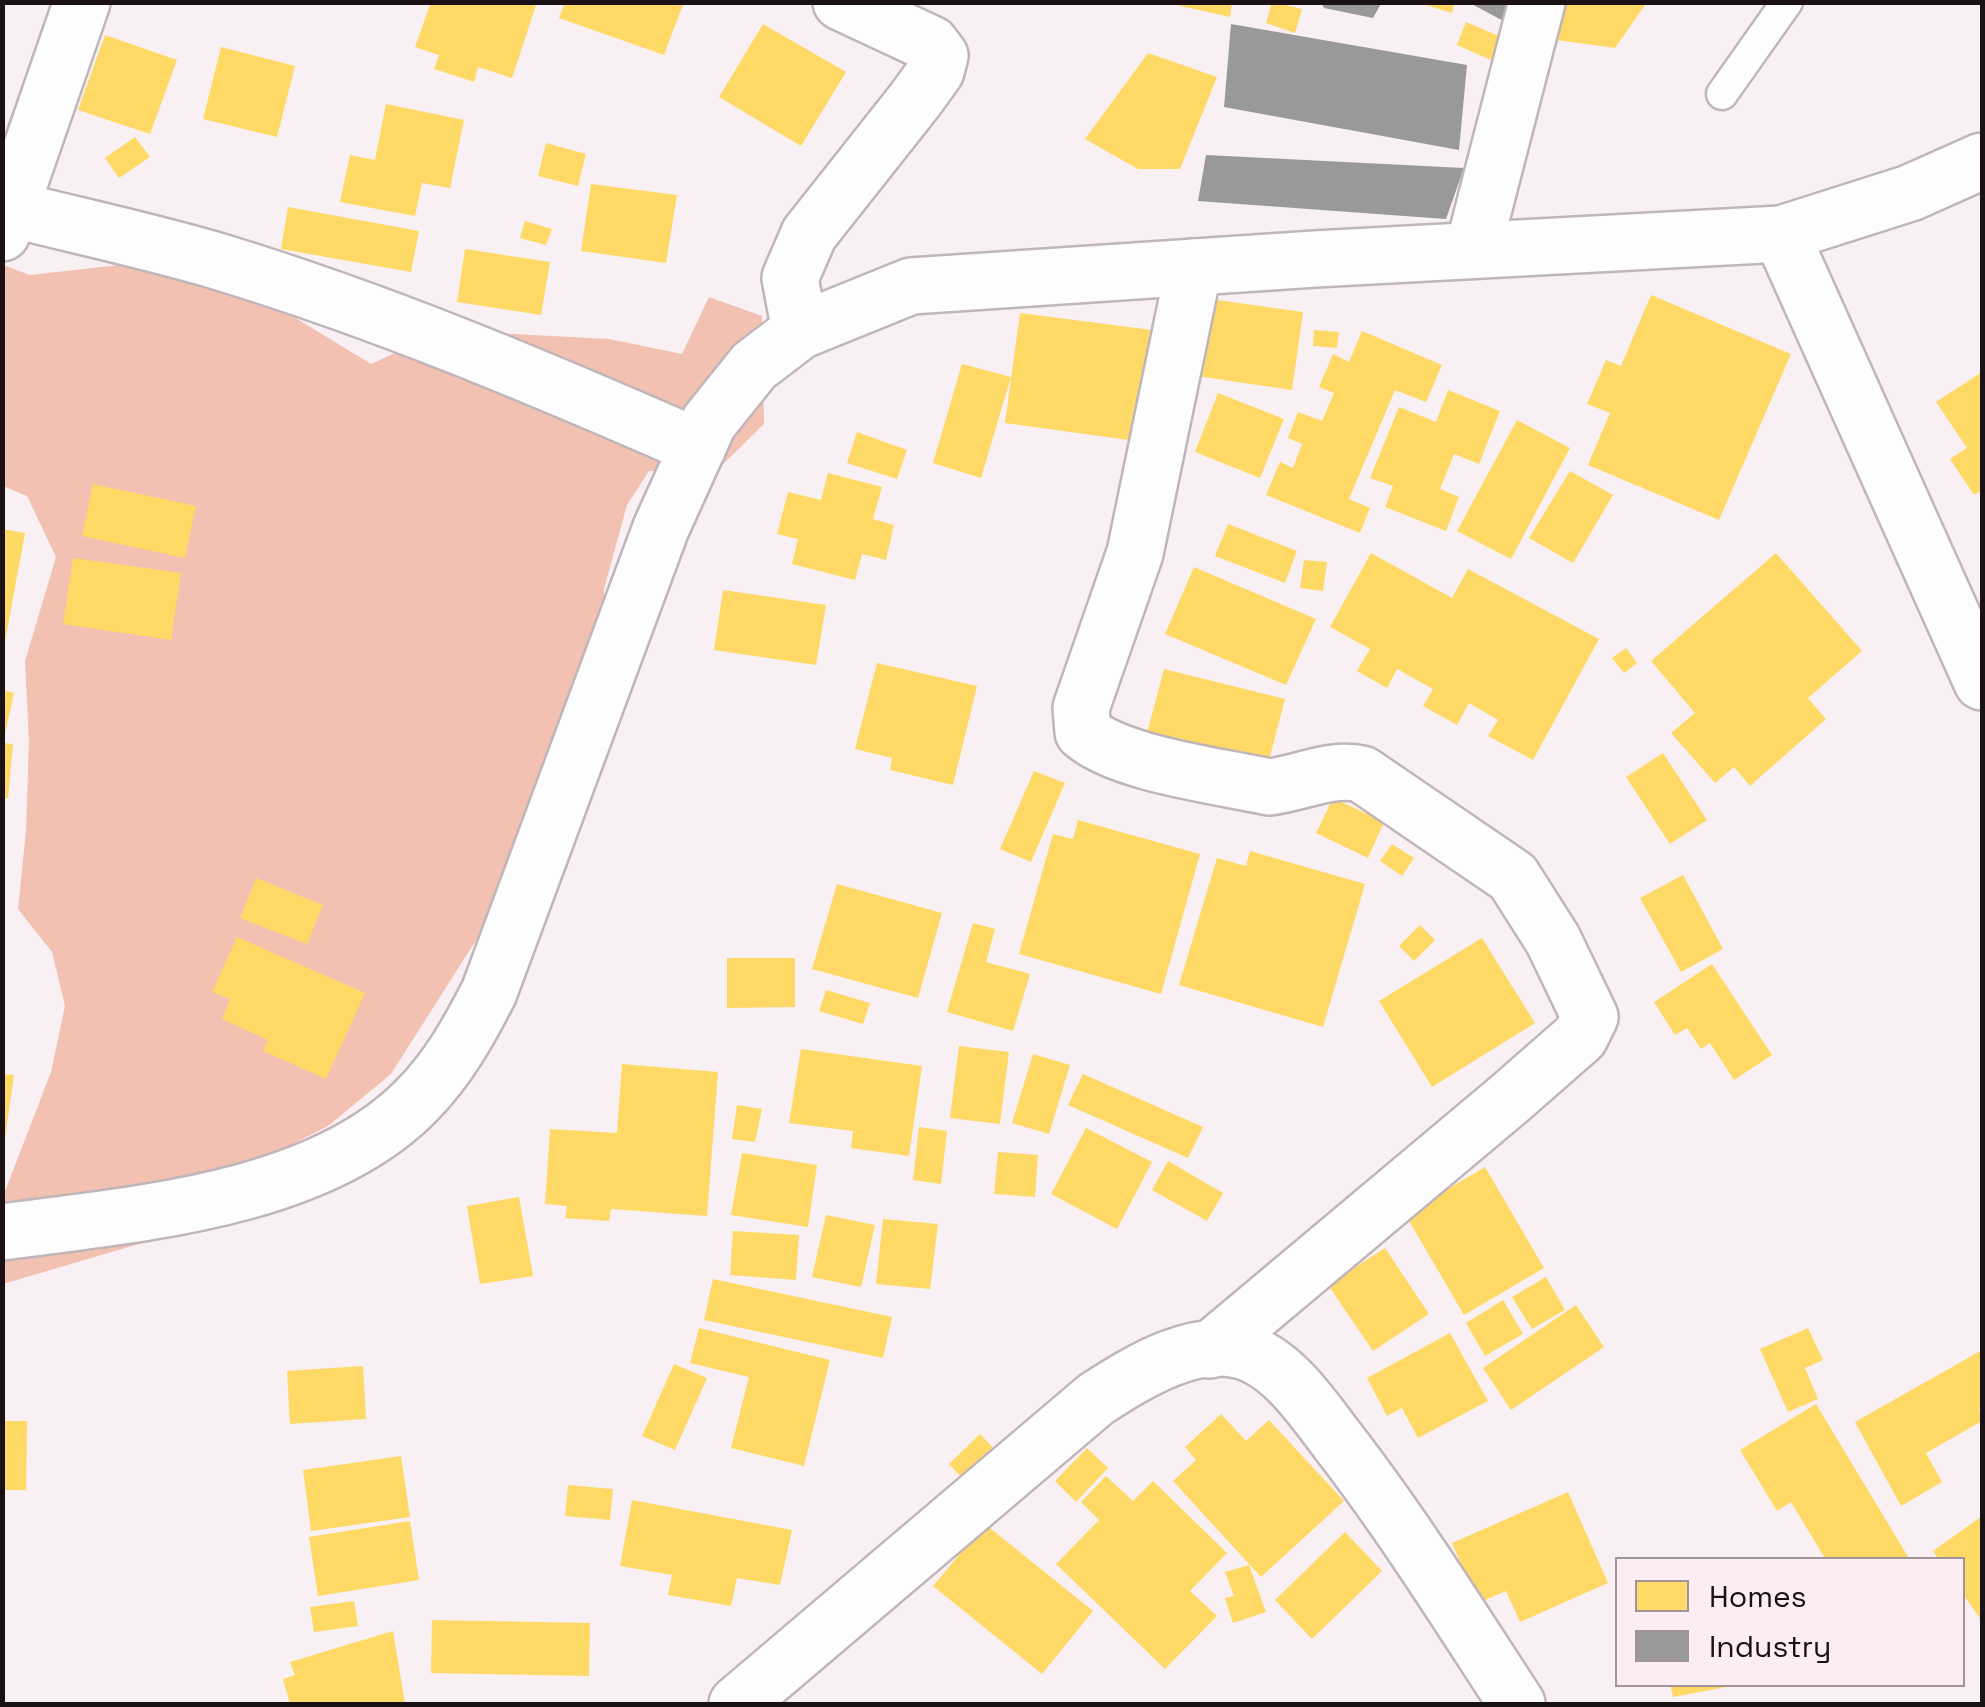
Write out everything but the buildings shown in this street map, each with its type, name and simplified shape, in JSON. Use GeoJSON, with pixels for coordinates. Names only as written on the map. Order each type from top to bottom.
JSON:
{"type":"FeatureCollection","features":[{"type":"Feature","properties":{"kind":"street"},"geometry":{"type":"LineString","coordinates":[[82,2],[7,221],[215,260],[341,302],[523,371],[698,447]]}},
{"type":"Feature","properties":{"kind":"street"},"geometry":{"type":"LineString","coordinates":[[800,331],[790,278],[809,234],[925,85],[940,56],[931,44],[841,2]]}},
{"type":"Feature","properties":{"kind":"street"},"geometry":{"type":"LineString","coordinates":[[1473,250],[1537,2]]}},
{"type":"Feature","properties":{"kind":"street"},"geometry":{"type":"LineString","coordinates":[[2,1232],[191,1206],[292,1175],[361,1145],[416,1101],[462,1044],[489,992],[661,528],[709,422],[754,366],[800,331],[911,286],[1781,234],[1910,193],[1982,161]]}},
{"type":"Feature","properties":{"kind":"street"},"geometry":{"type":"LineString","coordinates":[[1781,234],[1982,682]]}},
{"type":"Feature","properties":{"kind":"street"},"geometry":{"type":"LineString","coordinates":[[1194,267],[1135,553],[1080,708],[1083,732],[1094,742],[1130,756],[1269,787],[1340,769],[1362,774],[1513,877],[1553,940],[1590,1018],[1580,1037],[1508,1100],[1210,1350]]}},
{"type":"Feature","properties":{"kind":"street"},"geometry":{"type":"LineString","coordinates":[[737,1704],[1096,1399],[1147,1366],[1210,1350],[1250,1353],[1274,1368],[1310,1404],[1388,1506],[1517,1704]]}},
{"type":"Feature","properties":{"kind":"lane"},"geometry":{"type":"LineString","coordinates":[[1722,94],[1788,2]]}},
{"type":"Feature","properties":{"kind":"shaded area"},"geometry":{"type":"Polygon","coordinates":[[[155,261],[266,300],[371,364],[432,336],[494,333],[609,339],[682,354],[709,297],[762,316],[764,424],[712,475],[649,471],[627,505],[604,589],[609,704],[487,923],[391,1074],[328,1126],[260,1161],[193,1228],[3,1284],[2,1199],[51,1072],[65,1006],[52,952],[18,909],[29,742],[25,661],[56,557],[27,496],[3,486],[3,265],[30,275],[155,261]]]}}]}
